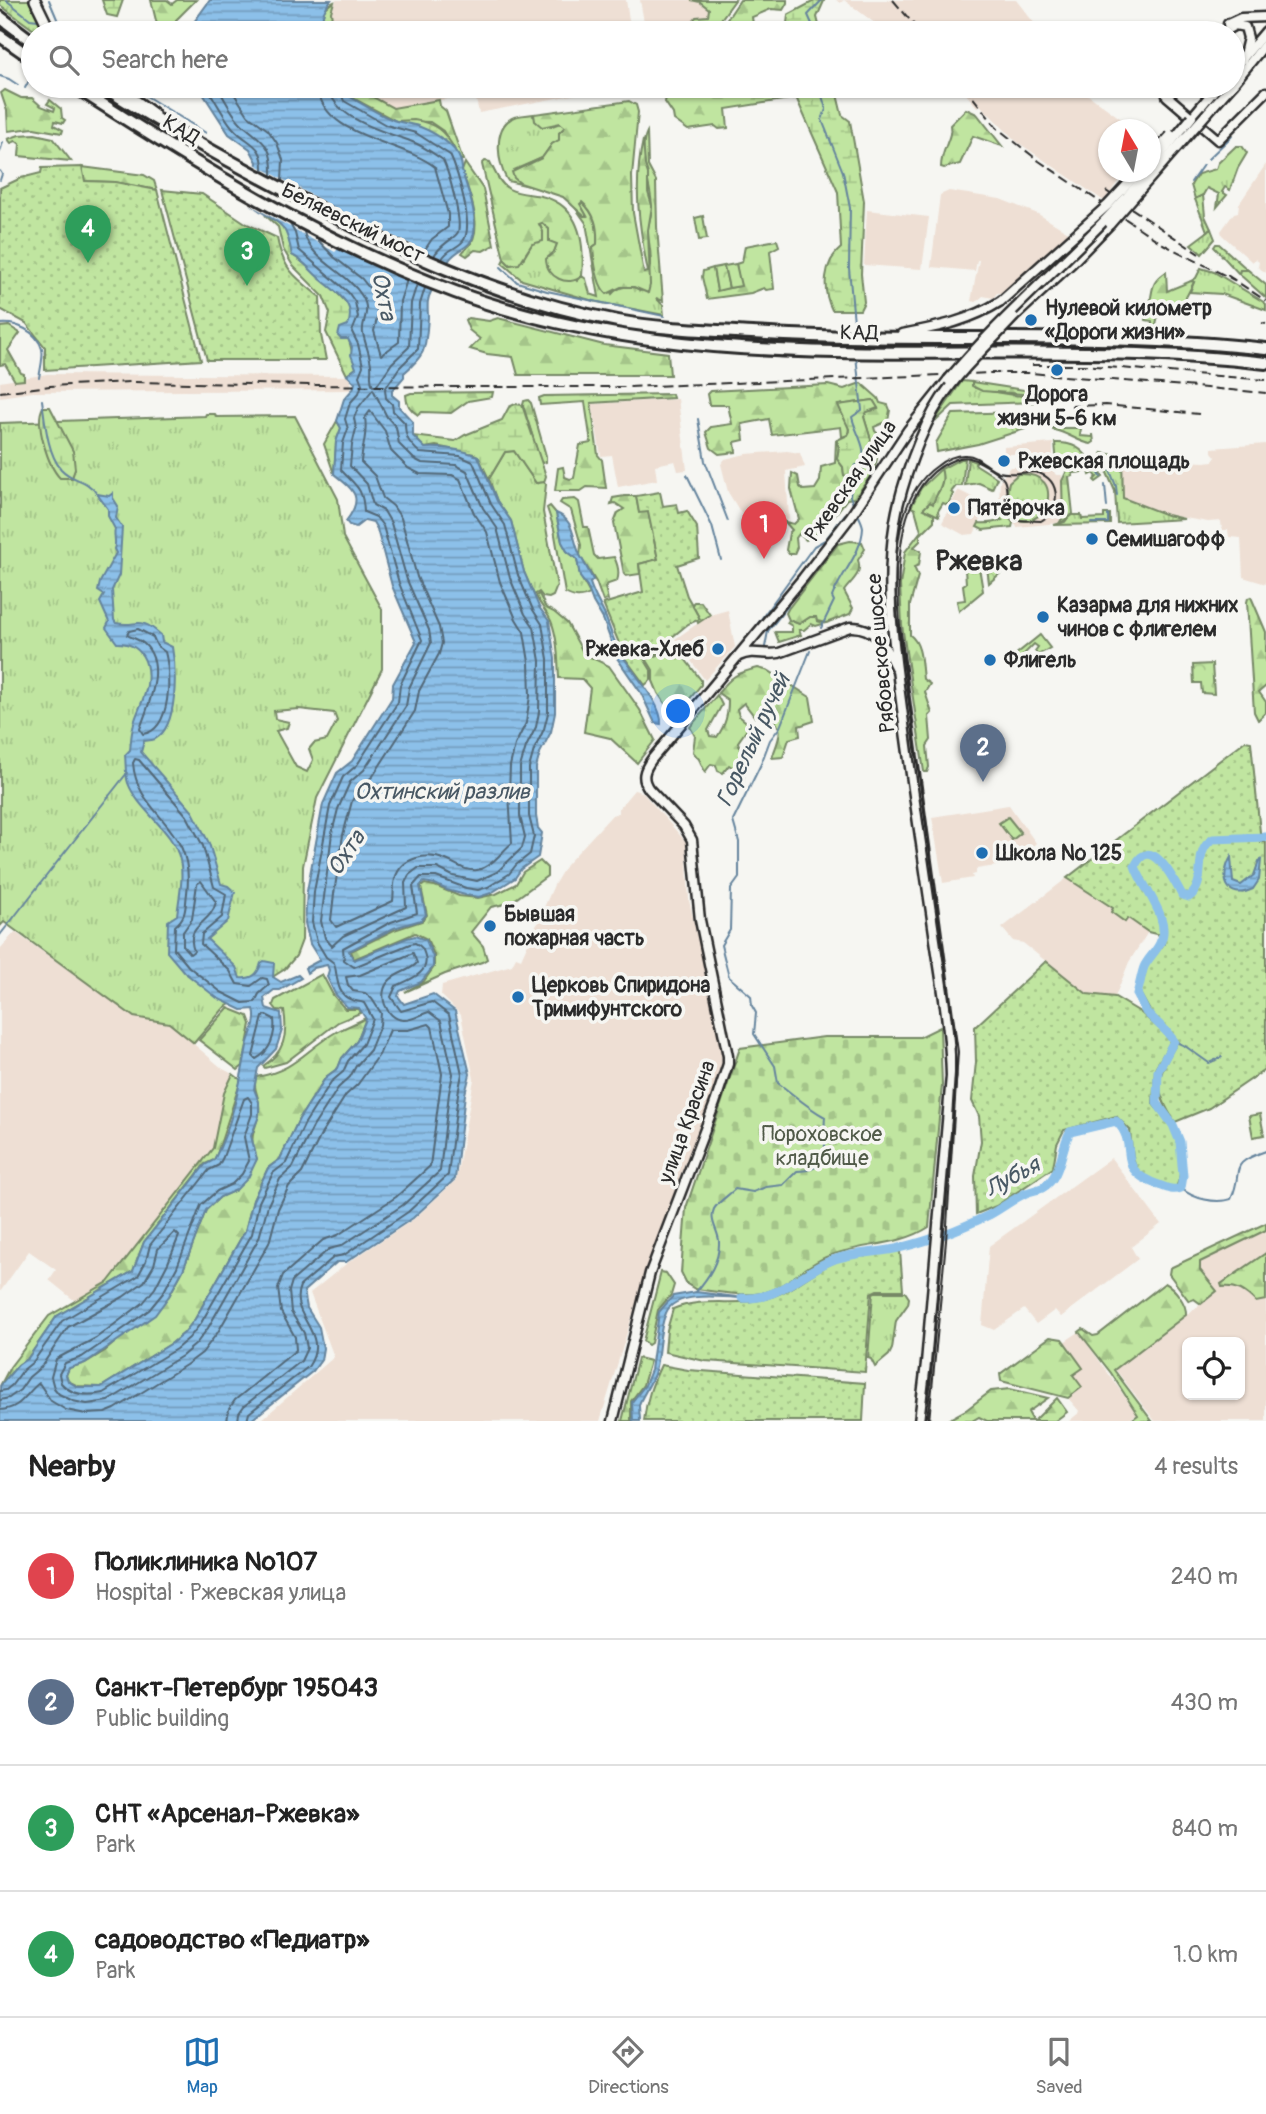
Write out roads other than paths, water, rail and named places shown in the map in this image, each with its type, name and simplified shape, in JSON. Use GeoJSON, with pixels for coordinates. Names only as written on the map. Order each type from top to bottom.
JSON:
{"type":"FeatureCollection","features":[{"type":"Feature","properties":{"kind":"highway"},"geometry":{"type":"LineString","coordinates":[[0,17],[21,33]]}},
{"type":"Feature","properties":{"kind":"highway"},"geometry":{"type":"LineString","coordinates":[[0,36],[21,51]]}},
{"type":"Feature","properties":{"kind":"highway","name":"КАД"},"geometry":{"type":"LineString","coordinates":[[94,98],[232,183]]}},
{"type":"Feature","properties":{"kind":"highway","name":"КАД"},"geometry":{"type":"LineString","coordinates":[[122,98],[242,168]]}},
{"type":"Feature","properties":{"kind":"highway","name":"Беляевский мост"},"geometry":{"type":"LineString","coordinates":[[242,168],[363,232],[466,277]]}},
{"type":"Feature","properties":{"kind":"highway","name":"Беляевский мост"},"geometry":{"type":"LineString","coordinates":[[232,183],[339,241],[399,270],[458,293]]}},
{"type":"Feature","properties":{"kind":"highway","name":"КАД"},"geometry":{"type":"LineString","coordinates":[[466,277],[522,297],[619,321],[672,328],[820,336],[1176,342],[1266,349]]}},
{"type":"Feature","properties":{"kind":"highway","name":"КАД"},"geometry":{"type":"LineString","coordinates":[[458,293],[519,312],[578,326],[655,340],[728,347],[843,352],[1176,356],[1266,363]]}},
{"type":"Feature","properties":{"kind":"main road"},"geometry":{"type":"LineString","coordinates":[[35,0],[45,21]]}},
{"type":"Feature","properties":{"kind":"main road"},"geometry":{"type":"LineString","coordinates":[[1233,21],[1266,17]]}},
{"type":"Feature","properties":{"kind":"main road"},"geometry":{"type":"LineString","coordinates":[[1245,27],[1248,38],[1245,48]]}},
{"type":"Feature","properties":{"kind":"main road","name":"Рябовское шоссе"},"geometry":{"type":"LineString","coordinates":[[1245,55],[1266,30]]}},
{"type":"Feature","properties":{"kind":"main road","name":"Рябовское шоссе"},"geometry":{"type":"LineString","coordinates":[[1245,63],[1266,43]]}},
{"type":"Feature","properties":{"kind":"main road"},"geometry":{"type":"LineString","coordinates":[[1245,65],[1266,51]]}},
{"type":"Feature","properties":{"kind":"main road"},"geometry":{"type":"LineString","coordinates":[[1169,98],[1218,140],[1266,92]]}},
{"type":"Feature","properties":{"kind":"main road"},"geometry":{"type":"LineString","coordinates":[[135,98],[163,122]]}},
{"type":"Feature","properties":{"kind":"main road"},"geometry":{"type":"LineString","coordinates":[[1161,155],[1208,98]]}},
{"type":"Feature","properties":{"kind":"main road","name":"Рябовское шоссе"},"geometry":{"type":"LineString","coordinates":[[919,1421],[951,1076],[950,1038],[898,677],[889,590],[895,521],[902,490],[923,433],[943,397],[1014,317],[1073,262],[1127,205],[1221,98]]}},
{"type":"Feature","properties":{"kind":"main road"},"geometry":{"type":"LineString","coordinates":[[1161,146],[1189,114],[1198,109]]}},
{"type":"Feature","properties":{"kind":"main road"},"geometry":{"type":"LineString","coordinates":[[885,337],[957,323],[986,311],[1001,301],[1108,205],[1130,182]]}},
{"type":"Feature","properties":{"kind":"main road","name":"Ржевская улица"},"geometry":{"type":"LineString","coordinates":[[649,763],[851,516],[908,430],[948,380],[987,335],[1103,221],[1138,182]]}},
{"type":"Feature","properties":{"kind":"main road"},"geometry":{"type":"LineString","coordinates":[[738,656],[750,651],[774,654],[850,627],[864,627],[877,635],[898,677]]}},
{"type":"Feature","properties":{"kind":"main road","name":"улица Красина"},"geometry":{"type":"LineString","coordinates":[[613,1421],[650,1273],[728,1064],[727,1043],[700,920],[692,840],[684,826],[645,783],[644,773],[649,763]]}},
{"type":"Feature","properties":{"kind":"water"},"geometry":{"type":"Polygon","coordinates":[[[210,0],[331,0],[323,21],[195,21],[210,0]]]}},
{"type":"Feature","properties":{"kind":"water","name":"Охтинский разлив"},"geometry":{"type":"Polygon","coordinates":[[[206,98],[352,98],[385,117],[433,133],[454,149],[461,163],[473,209],[474,233],[470,242],[450,259],[429,295],[424,349],[404,373],[392,395],[413,422],[413,436],[425,448],[452,449],[478,456],[497,501],[511,521],[524,572],[539,607],[549,621],[555,659],[555,713],[551,732],[536,768],[536,816],[538,828],[542,833],[538,857],[521,869],[515,878],[479,897],[424,882],[420,886],[426,915],[421,920],[394,928],[349,951],[354,960],[407,938],[415,936],[426,940],[433,957],[433,967],[421,982],[400,991],[398,996],[404,1004],[433,994],[455,1011],[470,1074],[465,1094],[455,1179],[413,1218],[346,1262],[337,1262],[304,1291],[307,1308],[319,1327],[323,1348],[321,1360],[313,1371],[250,1421],[0,1421],[0,1386],[18,1365],[28,1358],[57,1316],[133,1271],[144,1242],[205,1165],[214,1160],[231,1119],[255,1018],[254,1009],[242,1010],[217,998],[184,972],[167,952],[168,921],[177,915],[181,888],[180,860],[170,839],[140,803],[127,780],[125,755],[130,750],[134,723],[146,691],[148,677],[145,662],[138,650],[133,646],[117,643],[106,628],[109,622],[100,602],[104,595],[98,591],[116,553],[115,529],[108,516],[108,509],[97,494],[109,496],[113,493],[118,506],[116,518],[122,527],[119,575],[112,590],[114,620],[116,623],[147,625],[161,635],[162,642],[172,647],[175,682],[172,710],[163,732],[154,739],[144,741],[141,752],[193,812],[209,843],[221,884],[235,892],[228,921],[207,939],[236,967],[240,978],[254,975],[264,961],[274,963],[273,977],[281,982],[298,975],[301,978],[280,990],[274,990],[264,998],[266,1008],[281,1013],[282,1030],[276,1049],[258,1068],[254,1089],[259,1102],[259,1116],[251,1136],[257,1159],[248,1178],[236,1190],[220,1197],[206,1210],[183,1270],[155,1315],[85,1363],[69,1368],[66,1375],[68,1381],[78,1387],[101,1387],[184,1333],[195,1319],[245,1231],[253,1200],[268,1168],[280,1159],[299,1119],[326,1077],[338,1068],[342,1058],[357,1041],[366,1019],[359,1008],[347,1007],[335,994],[327,977],[327,965],[307,973],[305,968],[320,960],[310,944],[305,923],[307,891],[323,804],[337,773],[352,761],[392,698],[393,684],[416,642],[392,586],[377,529],[373,522],[365,520],[356,527],[349,525],[346,521],[355,506],[355,495],[334,474],[336,442],[341,428],[337,421],[344,399],[355,383],[347,375],[356,368],[351,355],[352,347],[348,339],[338,336],[340,328],[348,325],[349,309],[342,297],[292,255],[286,234],[279,223],[251,204],[257,162],[250,149],[229,134],[206,98]]]}},
{"type":"Feature","properties":{"kind":"water"},"geometry":{"type":"Polygon","coordinates":[[[556,513],[570,525],[616,645],[651,696],[661,724],[655,723],[641,693],[617,658],[603,619],[580,577],[577,559],[567,551],[562,542],[556,513]]]}},
{"type":"Feature","properties":{"kind":"water"},"geometry":{"type":"Polygon","coordinates":[[[1231,857],[1233,882],[1241,885],[1254,875],[1261,860],[1259,880],[1253,889],[1236,892],[1227,885],[1227,865],[1231,857]]]}},
{"type":"Feature","properties":{"kind":"water"},"geometry":{"type":"Polygon","coordinates":[[[696,1292],[752,1299],[704,1297],[671,1305],[662,1327],[654,1375],[639,1405],[640,1421],[633,1421],[632,1402],[645,1385],[651,1370],[659,1312],[673,1296],[696,1292]]]}},
{"type":"Feature","properties":{"kind":"waterway"},"geometry":{"type":"LineString","coordinates":[[6,0],[30,19],[38,20]]}},
{"type":"Feature","properties":{"kind":"waterway"},"geometry":{"type":"LineString","coordinates":[[49,0],[58,21]]}},
{"type":"Feature","properties":{"kind":"waterway","name":"Горелый ручей"},"geometry":{"type":"LineString","coordinates":[[811,21],[808,15],[822,0]]}},
{"type":"Feature","properties":{"kind":"waterway"},"geometry":{"type":"LineString","coordinates":[[0,76],[18,85]]}},
{"type":"Feature","properties":{"kind":"waterway"},"geometry":{"type":"LineString","coordinates":[[149,98],[206,133]]}},
{"type":"Feature","properties":{"kind":"waterway","name":"Горелый ручей"},"geometry":{"type":"LineString","coordinates":[[823,98],[826,109],[822,120],[843,172],[850,208],[849,268],[855,333]]}},
{"type":"Feature","properties":{"kind":"waterway"},"geometry":{"type":"LineString","coordinates":[[1208,159],[1232,136]]}},
{"type":"Feature","properties":{"kind":"waterway"},"geometry":{"type":"LineString","coordinates":[[0,152],[3,142]]}},
{"type":"Feature","properties":{"kind":"waterway"},"geometry":{"type":"LineString","coordinates":[[1191,182],[1203,165]]}},
{"type":"Feature","properties":{"kind":"waterway"},"geometry":{"type":"LineString","coordinates":[[0,171],[0,180]]}},
{"type":"Feature","properties":{"kind":"waterway"},"geometry":{"type":"LineString","coordinates":[[501,267],[517,282],[664,316]]}},
{"type":"Feature","properties":{"kind":"waterway"},"geometry":{"type":"LineString","coordinates":[[0,324],[19,326],[36,337],[42,352],[39,378]]}},
{"type":"Feature","properties":{"kind":"waterway","name":"Горелый ручей"},"geometry":{"type":"LineString","coordinates":[[854,507],[850,496],[854,468],[856,465],[860,467],[864,455],[852,417],[862,410],[856,356]]}},
{"type":"Feature","properties":{"kind":"waterway"},"geometry":{"type":"LineString","coordinates":[[42,400],[47,436],[56,462],[66,473],[88,485],[97,494]]}},
{"type":"Feature","properties":{"kind":"waterway"},"geometry":{"type":"LineString","coordinates":[[698,419],[705,461],[728,521]]}},
{"type":"Feature","properties":{"kind":"waterway"},"geometry":{"type":"LineString","coordinates":[[1104,455],[1117,495]]}},
{"type":"Feature","properties":{"kind":"waterway"},"geometry":{"type":"LineString","coordinates":[[1096,468],[1101,477]]}},
{"type":"Feature","properties":{"kind":"waterway"},"geometry":{"type":"LineString","coordinates":[[687,475],[712,526],[721,560]]}},
{"type":"Feature","properties":{"kind":"waterway"},"geometry":{"type":"LineString","coordinates":[[1105,485],[1107,507]]}},
{"type":"Feature","properties":{"kind":"waterway","name":"Горелый ручей"},"geometry":{"type":"LineString","coordinates":[[821,628],[834,601],[832,597],[862,537],[863,526],[857,512]]}},
{"type":"Feature","properties":{"kind":"waterway"},"geometry":{"type":"LineString","coordinates":[[756,626],[814,546],[825,540],[845,514]]}},
{"type":"Feature","properties":{"kind":"waterway"},"geometry":{"type":"LineString","coordinates":[[1091,523],[1108,523],[1108,515]]}},
{"type":"Feature","properties":{"kind":"waterway"},"geometry":{"type":"LineString","coordinates":[[765,647],[768,631],[788,606]]}},
{"type":"Feature","properties":{"kind":"waterway","name":"Горелый ручей"},"geometry":{"type":"LineString","coordinates":[[696,1292],[709,1275],[718,1255],[719,1241],[713,1218],[718,1204],[735,1189],[753,1192],[783,1185],[797,1171],[817,1166],[824,1153],[825,1117],[778,1083],[775,1066],[754,1034],[756,1013],[751,996],[729,977],[721,945],[730,930],[731,889],[739,878],[739,842],[733,821],[770,740],[780,727],[810,651]]}},
{"type":"Feature","properties":{"kind":"waterway"},"geometry":{"type":"LineString","coordinates":[[0,935],[127,773]]}},
{"type":"Feature","properties":{"kind":"waterway","name":"Лубья"},"geometry":{"type":"LineString","coordinates":[[742,1298],[755,1298],[777,1291],[830,1261],[914,1244],[989,1215],[1021,1195],[1049,1183],[1057,1170],[1070,1132],[1116,1121],[1127,1139],[1131,1164],[1136,1172],[1144,1179],[1165,1187],[1181,1188],[1183,1176],[1180,1142],[1173,1125],[1157,1103],[1158,1071],[1174,1041],[1146,1012],[1137,994],[1144,967],[1160,943],[1163,924],[1135,866],[1141,857],[1148,854],[1155,857],[1168,871],[1182,895],[1189,897],[1198,883],[1203,851],[1213,839],[1266,837]]}},
{"type":"Feature","properties":{"kind":"waterway"},"geometry":{"type":"LineString","coordinates":[[1174,1041],[1209,1063],[1222,1057]]}},
{"type":"Feature","properties":{"kind":"waterway"},"geometry":{"type":"LineString","coordinates":[[1181,1188],[1205,1200],[1231,1199],[1241,1164],[1266,1151]]}},
{"type":"Feature","properties":{"kind":"tram line"},"geometry":{"type":"LineString","coordinates":[[927,1421],[946,1207],[955,1036],[898,625],[896,561],[904,517],[911,497],[922,480],[943,462],[954,456],[966,455],[975,457],[999,472],[1041,474],[1053,485],[1056,500],[1053,508],[1041,521],[1015,520],[1008,511],[1006,485],[1002,477],[976,460],[960,458],[947,463],[930,476],[917,493],[908,513],[899,558],[900,625],[958,1052],[946,1241],[929,1421]]}},
{"type":"Feature","properties":{"kind":"railway"},"geometry":{"type":"LineString","coordinates":[[893,0],[911,21]]}},
{"type":"Feature","properties":{"kind":"railway"},"geometry":{"type":"LineString","coordinates":[[973,98],[997,128],[1039,161],[1163,244],[1234,280]]}},
{"type":"Feature","properties":{"kind":"railway"},"geometry":{"type":"LineString","coordinates":[[1106,191],[1199,254]]}},
{"type":"Feature","properties":{"kind":"railway"},"geometry":{"type":"LineString","coordinates":[[1227,275],[1266,301]]}},
{"type":"Feature","properties":{"kind":"railway"},"geometry":{"type":"LineString","coordinates":[[1262,323],[1266,324]]}},
{"type":"Feature","properties":{"kind":"railway"},"geometry":{"type":"LineString","coordinates":[[1032,365],[1084,365],[1266,380]]}},
{"type":"Feature","properties":{"kind":"railway"},"geometry":{"type":"LineString","coordinates":[[0,392],[50,386],[130,382],[627,387],[1030,373],[1266,393]]}},
{"type":"Feature","properties":{"kind":"railway"},"geometry":{"type":"LineString","coordinates":[[1071,406],[1106,405],[1199,414]]}},
{"type":"Feature","properties":{"kind":"place","name":"садоводство «Педиатр»"},"geometry":{"type":"Point","coordinates":[88,263]}},
{"type":"Feature","properties":{"kind":"place","name":"СНТ «Арсенал-Ржевка»"},"geometry":{"type":"Point","coordinates":[247,286]}},
{"type":"Feature","properties":{"kind":"place","name":"Нулевой километр «Дороги жизни»"},"geometry":{"type":"Point","coordinates":[1031,320]}},
{"type":"Feature","properties":{"kind":"place","name":"Дорога жизни 5-6 км"},"geometry":{"type":"Point","coordinates":[1057,370]}},
{"type":"Feature","properties":{"kind":"place","name":"Ржевская площадь"},"geometry":{"type":"Point","coordinates":[1004,461]}},
{"type":"Feature","properties":{"kind":"place","name":"Пятёрочка"},"geometry":{"type":"Point","coordinates":[954,508]}},
{"type":"Feature","properties":{"kind":"place","name":"Семишагофф"},"geometry":{"type":"Point","coordinates":[1092,539]}},
{"type":"Feature","properties":{"kind":"place","name":"Поликлиника №107"},"geometry":{"type":"Point","coordinates":[764,559]}},
{"type":"Feature","properties":{"kind":"place","name":"Казарма для нижних чинов с флигелем"},"geometry":{"type":"Point","coordinates":[1043,617]}},
{"type":"Feature","properties":{"kind":"place","name":"Ржевка-Хлеб"},"geometry":{"type":"Point","coordinates":[718,649]}},
{"type":"Feature","properties":{"kind":"place","name":"Флигель"},"geometry":{"type":"Point","coordinates":[990,660]}},
{"type":"Feature","properties":{"kind":"place","name":"Санкт-Петербург 195043"},"geometry":{"type":"Point","coordinates":[983,782]}},
{"type":"Feature","properties":{"kind":"place","name":"Школа № 125"},"geometry":{"type":"Point","coordinates":[982,853]}},
{"type":"Feature","properties":{"kind":"place","name":"Бывшая пожарная часть"},"geometry":{"type":"Point","coordinates":[490,926]}},
{"type":"Feature","properties":{"kind":"place","name":"Церковь Спиридона Тримифунтского"},"geometry":{"type":"Point","coordinates":[518,997]}},
{"type":"Feature","properties":{"kind":"district","name":"Ржевка"},"geometry":{"type":"Point","coordinates":[979,561]}},
{"type":"Feature","properties":{"kind":"water label","name":"Охта"},"geometry":{"type":"Point","coordinates":[384,296]}},
{"type":"Feature","properties":{"kind":"water label","name":"Охта"},"geometry":{"type":"Point","coordinates":[346,853]}},
{"type":"Feature","properties":{"kind":"park label","name":"Пороховское кладбище"},"geometry":{"type":"Point","coordinates":[822,1146]}}]}
